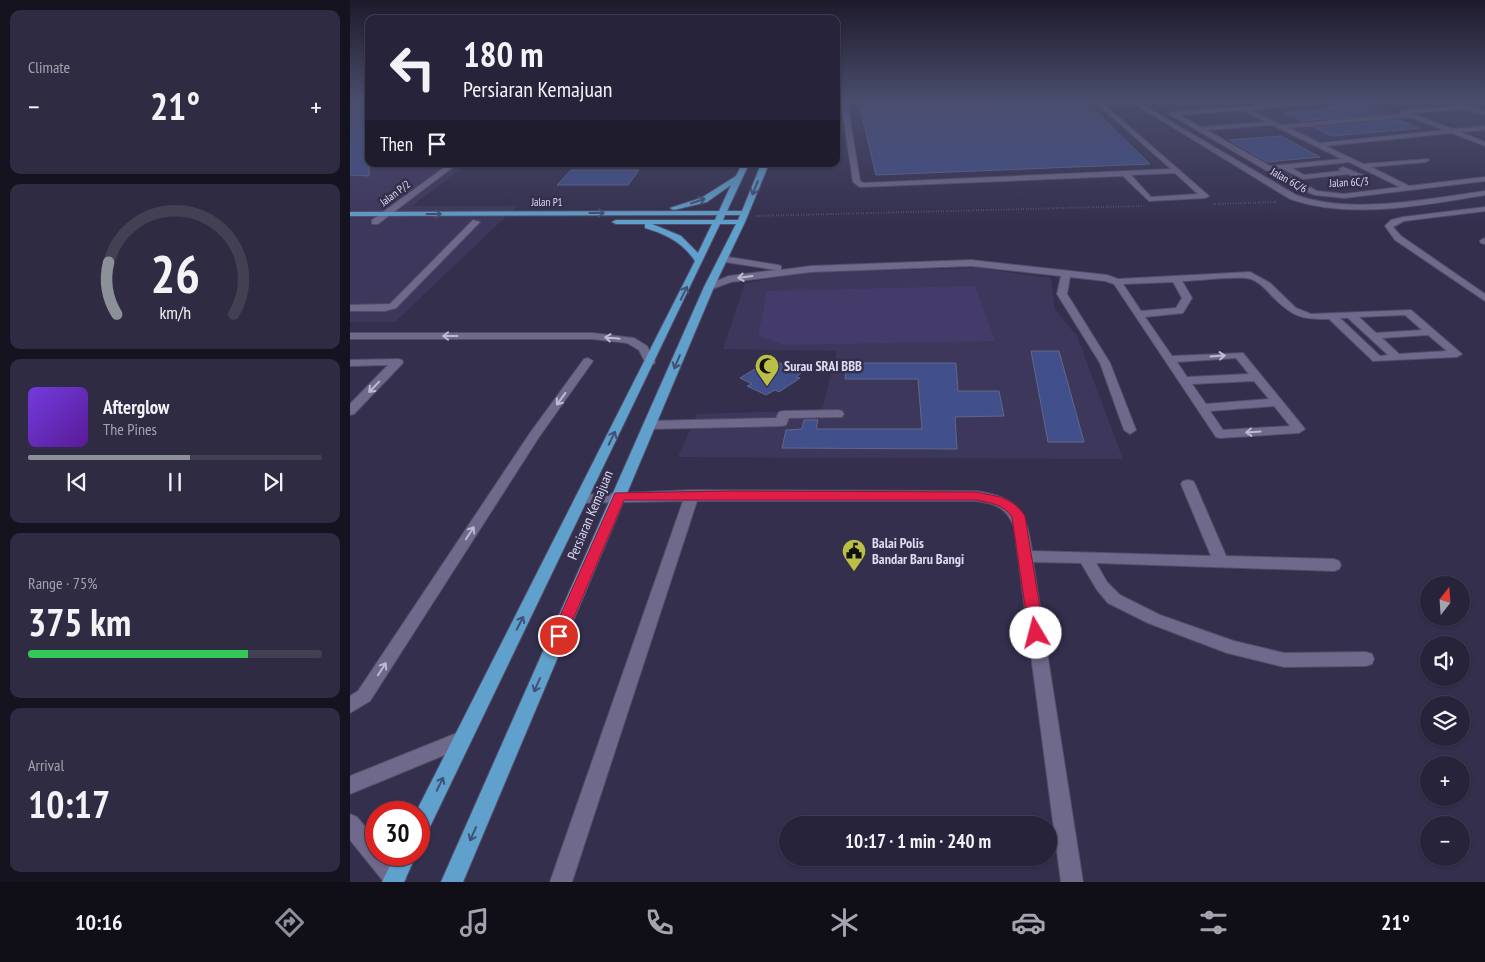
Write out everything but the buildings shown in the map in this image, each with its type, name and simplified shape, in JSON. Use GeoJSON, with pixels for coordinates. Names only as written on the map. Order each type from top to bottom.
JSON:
{"type":"FeatureCollection","features":[{"type":"Feature","properties":{"kind":"main road","name":"Persiaran Kemajuan"},"geometry":{"type":"LineString","coordinates":[[430,805],[650,362],[744,167]]}},
{"type":"Feature","properties":{"kind":"main road","name":"Persiaran Kemajuan"},"geometry":{"type":"LineString","coordinates":[[452,882],[709,287],[743,217],[763,167]]}},
{"type":"Feature","properties":{"kind":"main road"},"geometry":{"type":"LineString","coordinates":[[651,213],[704,200],[739,177]]}},
{"type":"Feature","properties":{"kind":"main road","name":"Jalan P1"},"geometry":{"type":"LineString","coordinates":[[350,214],[651,213],[720,217]]}},
{"type":"Feature","properties":{"kind":"main road","name":"Jalan P1"},"geometry":{"type":"LineString","coordinates":[[350,222],[627,222],[743,217]]}},
{"type":"Feature","properties":{"kind":"main road"},"geometry":{"type":"LineString","coordinates":[[627,222],[660,229],[679,238],[689,246],[699,261]]}},
{"type":"Feature","properties":{"kind":"main road"},"geometry":{"type":"LineString","coordinates":[[394,880],[401,866]]}},
{"type":"Feature","properties":{"kind":"street"},"geometry":{"type":"LineString","coordinates":[[851,142],[857,182],[870,185],[1177,171]]}},
{"type":"Feature","properties":{"kind":"street"},"geometry":{"type":"LineString","coordinates":[[1125,173],[1149,199],[1205,196],[1145,142]]}},
{"type":"Feature","properties":{"kind":"street","name":"Jalan 6C/6"},"geometry":{"type":"LineString","coordinates":[[1203,142],[1293,197],[1303,202],[1333,208],[1351,209],[1485,194]]}},
{"type":"Feature","properties":{"kind":"street","name":"Jalan 6C/3"},"geometry":{"type":"LineString","coordinates":[[1222,142],[1300,186],[1315,193],[1329,196],[1485,180]]}},
{"type":"Feature","properties":{"kind":"street"},"geometry":{"type":"LineString","coordinates":[[1313,142],[1408,188]]}},
{"type":"Feature","properties":{"kind":"street"},"geometry":{"type":"LineString","coordinates":[[1318,145],[1347,142]]}},
{"type":"Feature","properties":{"kind":"street"},"geometry":{"type":"LineString","coordinates":[[1268,168],[1350,160]]}},
{"type":"Feature","properties":{"kind":"street"},"geometry":{"type":"LineString","coordinates":[[1363,166],[1426,160]]}},
{"type":"Feature","properties":{"kind":"street"},"geometry":{"type":"LineString","coordinates":[[1330,162],[1362,178]]}},
{"type":"Feature","properties":{"kind":"street"},"geometry":{"type":"LineString","coordinates":[[1283,166],[1303,177],[1349,172]]}},
{"type":"Feature","properties":{"kind":"street","name":"Jalan P/2"},"geometry":{"type":"LineString","coordinates":[[375,222],[449,167]]}},
{"type":"Feature","properties":{"kind":"street"},"geometry":{"type":"LineString","coordinates":[[1485,209],[1403,219],[1389,226],[1390,231],[1398,238],[1485,298]]}},
{"type":"Feature","properties":{"kind":"street"},"geometry":{"type":"LineString","coordinates":[[350,308],[385,308],[394,306],[476,222]]}},
{"type":"Feature","properties":{"kind":"street"},"geometry":{"type":"LineString","coordinates":[[722,259],[771,268],[811,269],[971,263],[1107,278],[1117,282],[1250,275],[1260,279],[1297,315],[1310,317],[1407,312],[1457,354],[1377,359],[1332,316]]}},
{"type":"Feature","properties":{"kind":"street"},"geometry":{"type":"LineString","coordinates":[[709,287],[729,279],[811,269]]}},
{"type":"Feature","properties":{"kind":"street"},"geometry":{"type":"LineString","coordinates":[[1066,273],[1062,294],[1105,363],[1130,430]]}},
{"type":"Feature","properties":{"kind":"street"},"geometry":{"type":"LineString","coordinates":[[1139,314],[1179,311],[1187,298],[1175,278]]}},
{"type":"Feature","properties":{"kind":"street"},"geometry":{"type":"LineString","coordinates":[[1117,282],[1202,408],[1220,434],[1299,428],[1239,355],[1169,359]]}},
{"type":"Feature","properties":{"kind":"street"},"geometry":{"type":"LineString","coordinates":[[1351,315],[1397,358]]}},
{"type":"Feature","properties":{"kind":"street"},"geometry":{"type":"LineString","coordinates":[[1373,336],[1431,332]]}},
{"type":"Feature","properties":{"kind":"street"},"geometry":{"type":"LineString","coordinates":[[350,336],[592,336],[630,340],[644,348],[650,362]]}},
{"type":"Feature","properties":{"kind":"street"},"geometry":{"type":"LineString","coordinates":[[350,705],[364,696],[534,436],[588,361]]}},
{"type":"Feature","properties":{"kind":"street"},"geometry":{"type":"LineString","coordinates":[[350,363],[398,362],[350,411]]}},
{"type":"Feature","properties":{"kind":"street"},"geometry":{"type":"LineString","coordinates":[[1184,381],[1257,376]]}},
{"type":"Feature","properties":{"kind":"street"},"geometry":{"type":"LineString","coordinates":[[1202,408],[1278,402]]}},
{"type":"Feature","properties":{"kind":"street"},"geometry":{"type":"LineString","coordinates":[[650,425],[782,422],[783,415],[838,414]]}},
{"type":"Feature","properties":{"kind":"street"},"geometry":{"type":"LineString","coordinates":[[1188,484],[1222,562]]}},
{"type":"Feature","properties":{"kind":"street"},"geometry":{"type":"LineString","coordinates":[[582,498],[692,495],[966,496],[990,498],[1012,507],[1018,516],[1025,556],[1072,882]]}},
{"type":"Feature","properties":{"kind":"street"},"geometry":{"type":"LineString","coordinates":[[561,882],[692,495]]}},
{"type":"Feature","properties":{"kind":"street"},"geometry":{"type":"LineString","coordinates":[[1025,556],[1334,565]]}},
{"type":"Feature","properties":{"kind":"street"},"geometry":{"type":"LineString","coordinates":[[1086,559],[1102,586],[1114,599],[1154,619],[1233,648],[1284,660],[1366,659]]}},
{"type":"Feature","properties":{"kind":"street"},"geometry":{"type":"LineString","coordinates":[[350,785],[462,739]]}},
{"type":"Feature","properties":{"kind":"street"},"geometry":{"type":"LineString","coordinates":[[350,824],[394,880]]}},
{"type":"Feature","properties":{"kind":"path"},"geometry":{"type":"LineString","coordinates":[[1213,204],[1303,202]]}},
{"type":"Feature","properties":{"kind":"path"},"geometry":{"type":"LineString","coordinates":[[743,217],[1143,206]]}},
{"type":"Feature","properties":{"kind":"shaded area"},"geometry":{"type":"Polygon","coordinates":[[[350,142],[365,142],[365,167],[463,167],[412,206],[517,206],[395,322],[350,322],[350,142]]]}},
{"type":"Feature","properties":{"kind":"shaded area"},"geometry":{"type":"Polygon","coordinates":[[[979,268],[1051,278],[1055,309],[1077,336],[1123,459],[678,457],[697,414],[822,410],[837,351],[723,349],[745,283],[814,272],[979,268]]]}},
{"type":"Feature","properties":{"kind":"shaded area"},"geometry":{"type":"Polygon","coordinates":[[[975,286],[995,341],[785,345],[758,336],[767,291],[975,286]]]}},
{"type":"Feature","properties":{"kind":"place","name":"Surau SRAI BBB"},"geometry":{"type":"Point","coordinates":[767,387]}},
{"type":"Feature","properties":{"kind":"place","name":"Balai Polis Bandar Baru Bangi"},"geometry":{"type":"Point","coordinates":[854,572]}},
{"type":"Feature","properties":{"kind":"route"},"geometry":{"type":"LineString","coordinates":[[559,636],[620,496],[732,495],[976,496],[1002,501],[1012,507],[1018,516],[1021,527],[1036,633]]}}]}
